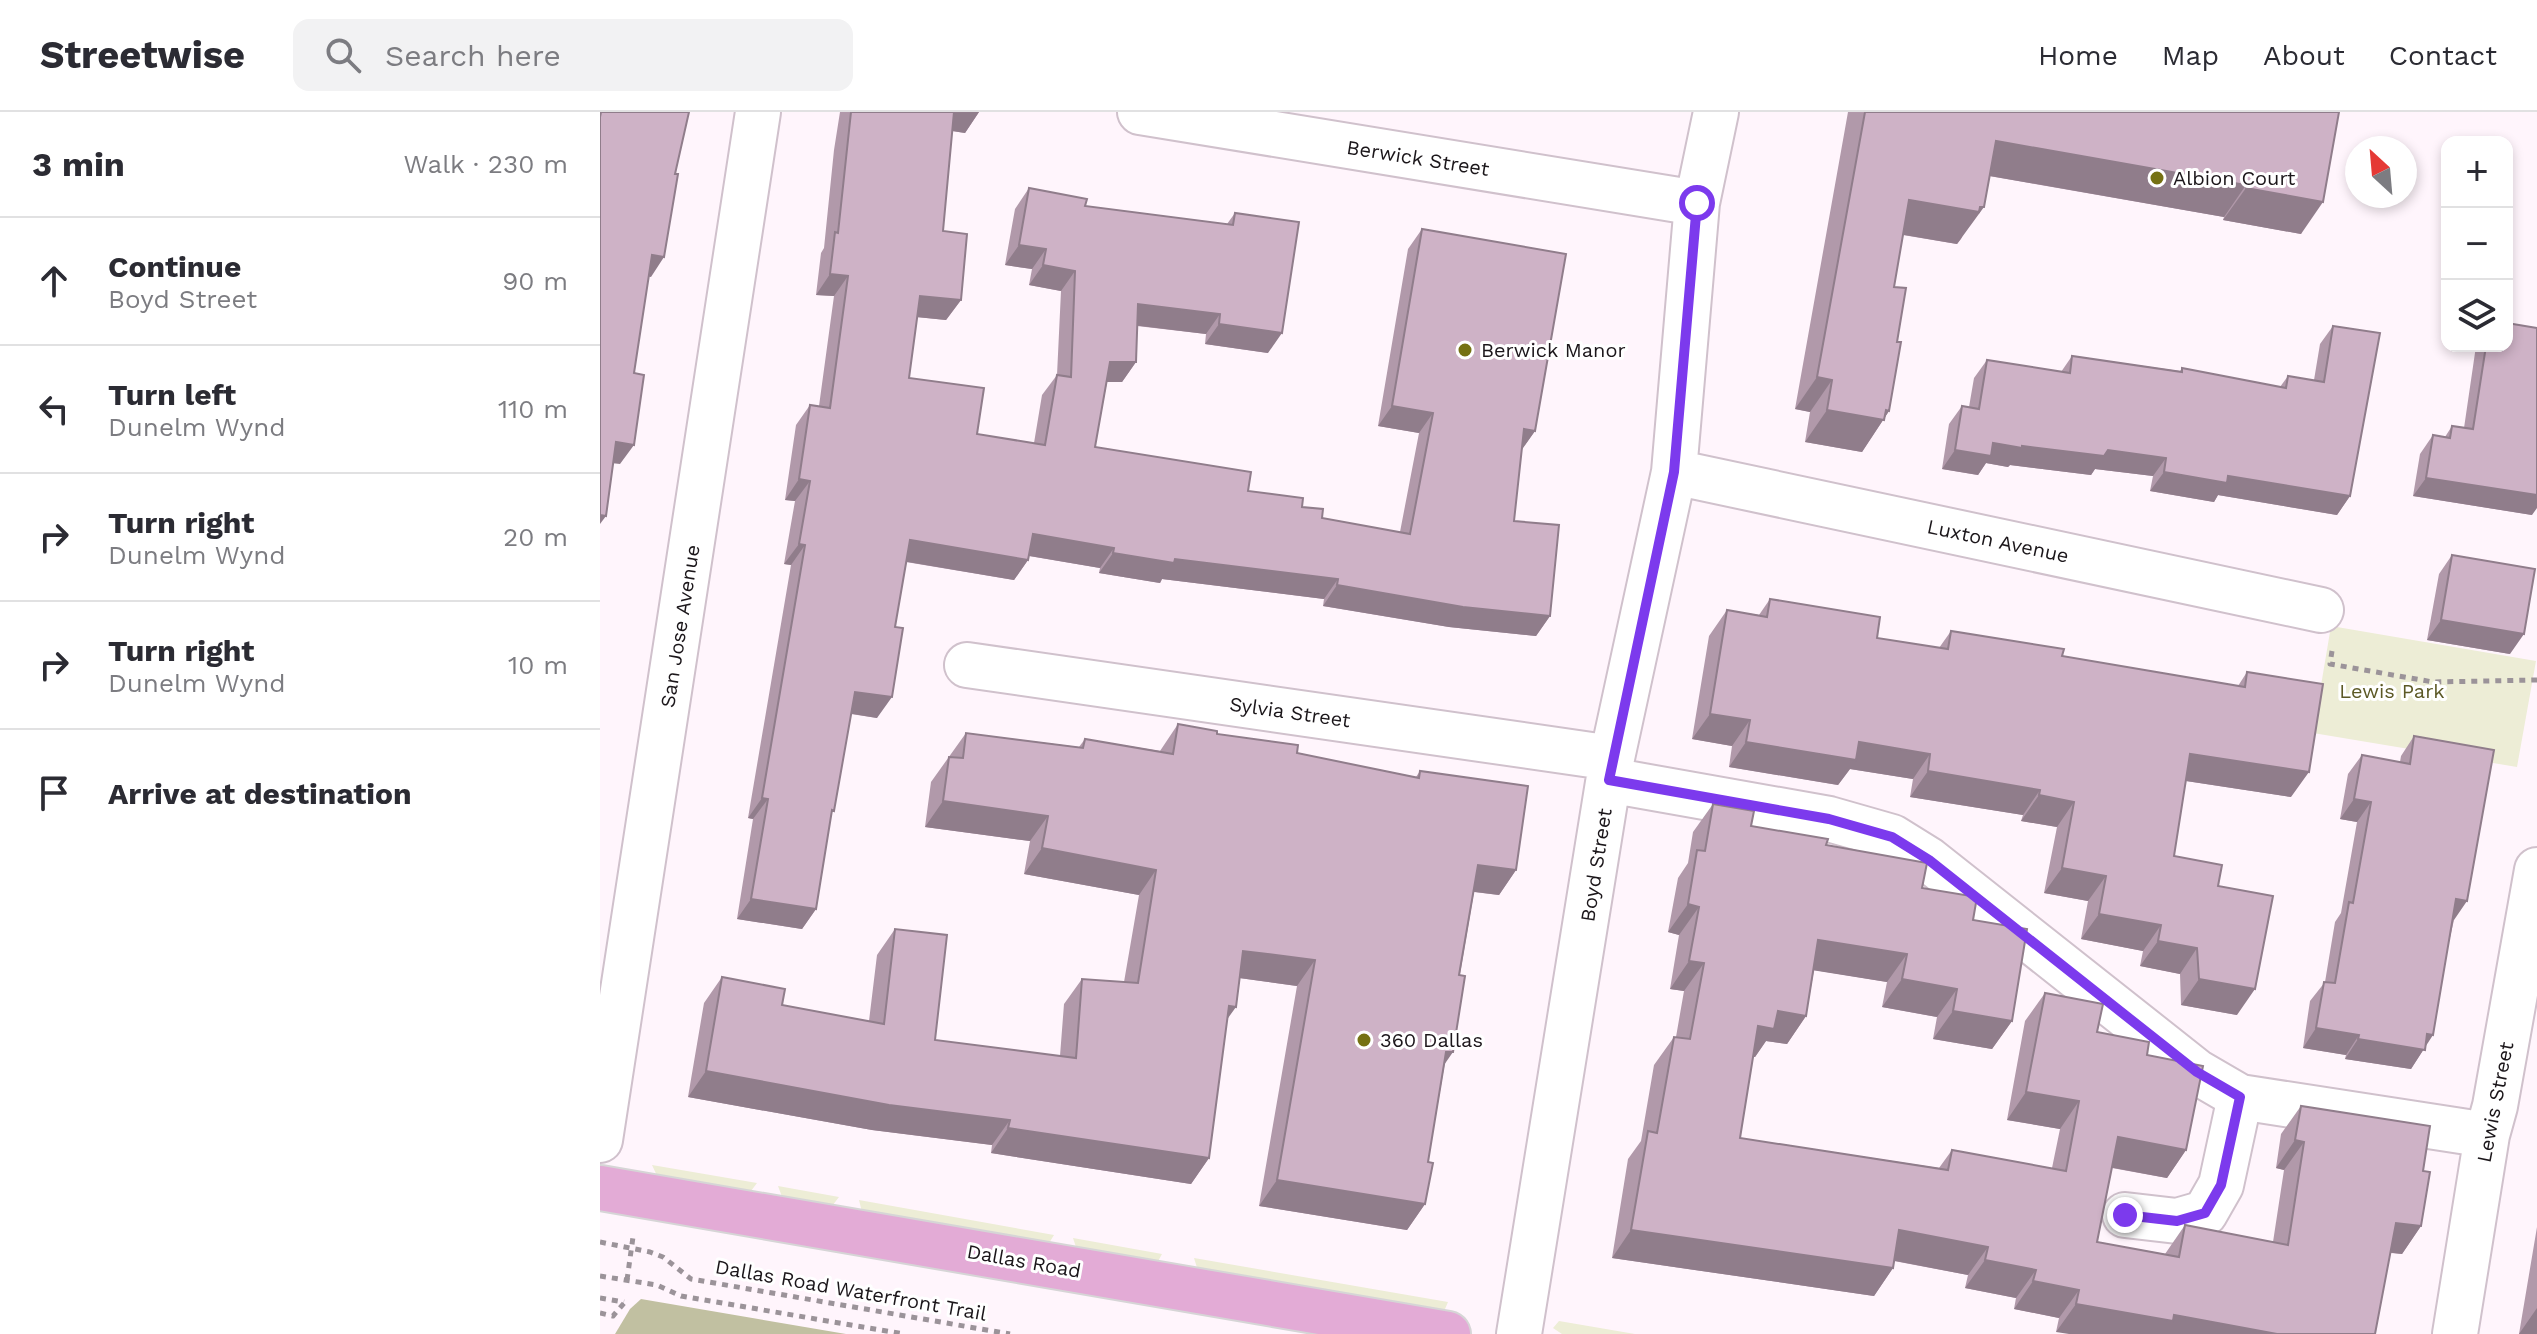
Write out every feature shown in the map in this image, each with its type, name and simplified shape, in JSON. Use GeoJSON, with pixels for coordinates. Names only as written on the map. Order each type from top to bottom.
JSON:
{"type":"FeatureCollection","features":[{"type":"Feature","properties":{"kind":"main road","name":"Dallas Road"},"geometry":{"type":"LineString","coordinates":[[600,1188],[1448,1334]]}},
{"type":"Feature","properties":{"kind":"street","name":"San Jose Avenue"},"geometry":{"type":"LineString","coordinates":[[600,1140],[758,112]]}},
{"type":"Feature","properties":{"kind":"street","name":"Berwick Street"},"geometry":{"type":"LineString","coordinates":[[1140,112],[1697,203]]}},
{"type":"Feature","properties":{"kind":"street","name":"Boyd Street"},"geometry":{"type":"LineString","coordinates":[[1519,1334],[1611,769],[1674,472],[1697,203],[1716,112]]}},
{"type":"Feature","properties":{"kind":"street","name":"Luxton Avenue"},"geometry":{"type":"LineString","coordinates":[[1674,472],[2321,610]]}},
{"type":"Feature","properties":{"kind":"street","name":"Sylvia Street"},"geometry":{"type":"LineString","coordinates":[[967,665],[1611,769],[1829,819],[1892,837],[1929,860],[2197,1072],[2240,1097]]}},
{"type":"Feature","properties":{"kind":"street","name":"Lewis Street"},"geometry":{"type":"LineString","coordinates":[[2455,1334],[2487,1135],[2537,870]]}},
{"type":"Feature","properties":{"kind":"street"},"geometry":{"type":"LineString","coordinates":[[2125,1215],[2177,1221],[2205,1213],[2221,1185],[2240,1097],[2487,1135]]}},
{"type":"Feature","properties":{"kind":"path"},"geometry":{"type":"LineString","coordinates":[[2321,610],[2334,635],[2330,664],[2433,682],[2537,680]]}},
{"type":"Feature","properties":{"kind":"path"},"geometry":{"type":"LineString","coordinates":[[627,1280],[634,1229]]}},
{"type":"Feature","properties":{"kind":"path","name":"Dallas Road Waterfront Trail"},"geometry":{"type":"LineString","coordinates":[[600,1242],[663,1257],[691,1279],[1010,1334]]}},
{"type":"Feature","properties":{"kind":"path","name":"Dallas Road Waterfront Trail"},"geometry":{"type":"LineString","coordinates":[[600,1276],[657,1285],[681,1296],[904,1334]]}},
{"type":"Feature","properties":{"kind":"path"},"geometry":{"type":"LineString","coordinates":[[600,1298],[625,1302],[613,1316],[600,1313]]}},
{"type":"Feature","properties":{"kind":"green space","name":"Lewis Park"},"geometry":{"type":"Polygon","coordinates":[[[2331,626],[2536,661],[2517,767],[2313,733],[2331,626]]]}},
{"type":"Feature","properties":{"kind":"green space"},"geometry":{"type":"Polygon","coordinates":[[[652,1165],[757,1183],[748,1195],[659,1180],[652,1165]]]}},
{"type":"Feature","properties":{"kind":"green space"},"geometry":{"type":"Polygon","coordinates":[[[778,1186],[839,1197],[829,1210],[784,1202],[778,1186]]]}},
{"type":"Feature","properties":{"kind":"green space"},"geometry":{"type":"Polygon","coordinates":[[[859,1200],[1054,1235],[1046,1248],[863,1216],[859,1200]]]}},
{"type":"Feature","properties":{"kind":"green space"},"geometry":{"type":"Polygon","coordinates":[[[1073,1238],[1162,1254],[1155,1267],[1078,1253],[1073,1238]]]}},
{"type":"Feature","properties":{"kind":"green space"},"geometry":{"type":"Polygon","coordinates":[[[1194,1258],[1448,1302],[1442,1316],[1199,1274],[1194,1258]]]}},
{"type":"Feature","properties":{"kind":"green space"},"geometry":{"type":"Polygon","coordinates":[[[1559,1321],[1635,1334],[1562,1334],[1553,1328],[1559,1321]]]}},
{"type":"Feature","properties":{"kind":"shaded area"},"geometry":{"type":"Polygon","coordinates":[[[641,1299],[846,1334],[615,1334],[630,1309],[641,1299]]]}},
{"type":"Feature","properties":{"kind":"building"},"geometry":{"type":"Polygon","coordinates":[[[601,112],[689,112],[675,174],[678,174],[664,257],[652,255],[634,373],[644,375],[634,445],[616,442],[606,516],[600,515],[601,112]]]}},
{"type":"Feature","properties":{"kind":"building"},"geometry":{"type":"Polygon","coordinates":[[[851,112],[954,112],[943,231],[967,234],[961,300],[920,296],[909,378],[984,388],[977,434],[1045,445],[1057,375],[1071,377],[1075,271],[1043,265],[1046,249],[1019,245],[1029,188],[1087,199],[1085,206],[1233,225],[1235,213],[1299,222],[1282,333],[1219,324],[1220,314],[1138,304],[1136,362],[1110,362],[1095,447],[1251,472],[1248,491],[1303,498],[1302,507],[1323,509],[1322,518],[1410,534],[1433,413],[1392,406],[1422,229],[1566,254],[1535,431],[1524,429],[1514,521],[1559,525],[1550,616],[1463,607],[1337,585],[1338,579],[1175,559],[1174,563],[1113,553],[1114,548],[1033,534],[1028,560],[910,540],[895,627],[903,628],[892,697],[855,692],[816,909],[751,899],[768,799],[762,798],[805,545],[799,544],[810,481],[799,479],[810,405],[830,408],[848,276],[830,274],[835,232],[838,233],[851,112]]]}},
{"type":"Feature","properties":{"kind":"building","name":"Albion Court"},"geometry":{"type":"Polygon","coordinates":[[[1865,112],[2339,112],[2323,202],[2246,188],[2246,185],[1996,141],[1984,207],[1980,207],[1979,212],[1909,200],[1894,287],[1906,288],[1897,342],[1901,342],[1889,411],[1886,410],[1884,420],[1827,410],[1832,380],[1817,377],[1865,112]]]}},
{"type":"Feature","properties":{"kind":"building"},"geometry":{"type":"Polygon","coordinates":[[[2513,324],[2537,328],[2537,495],[2426,478],[2433,435],[2450,438],[2452,426],[2473,429],[2485,352],[2513,352],[2513,324]]]}},
{"type":"Feature","properties":{"kind":"building"},"geometry":{"type":"Polygon","coordinates":[[[2333,326],[2380,333],[2350,496],[2228,476],[2227,483],[2164,472],[2166,458],[2108,450],[2104,456],[1993,443],[1991,456],[1955,450],[1962,406],[1979,409],[1987,360],[2070,373],[2072,356],[2182,372],[2182,368],[2286,388],[2288,376],[2324,382],[2333,326]]]}},
{"type":"Feature","properties":{"kind":"building"},"geometry":{"type":"Polygon","coordinates":[[[2452,555],[2535,569],[2524,634],[2441,620],[2452,555]]]}},
{"type":"Feature","properties":{"kind":"building"},"geometry":{"type":"Polygon","coordinates":[[[1770,599],[1880,617],[1877,638],[1948,649],[1951,631],[2064,649],[2062,656],[2245,687],[2247,672],[2323,684],[2309,772],[2190,754],[2174,856],[2222,865],[2218,886],[2273,896],[2255,989],[2199,979],[2197,948],[2158,941],[2161,925],[2099,914],[2106,876],[2062,868],[2074,802],[2039,795],[2040,790],[1928,771],[1930,754],[1859,742],[1856,760],[1746,742],[1750,720],[1710,714],[1727,610],[1767,617],[1770,599]]]}},
{"type":"Feature","properties":{"kind":"building"},"geometry":{"type":"Polygon","coordinates":[[[1178,724],[1217,731],[1217,734],[1298,745],[1297,753],[1419,778],[1420,771],[1528,786],[1516,870],[1478,865],[1459,975],[1465,976],[1453,1052],[1446,1052],[1428,1162],[1433,1163],[1425,1204],[1277,1180],[1315,960],[1243,951],[1236,1007],[1229,1006],[1209,1158],[1008,1128],[1010,1120],[889,1105],[706,1071],[722,977],[785,989],[782,1005],[884,1024],[895,929],[947,935],[935,1040],[1076,1058],[1082,979],[1138,983],[1156,870],[1042,848],[1048,816],[943,801],[949,757],[963,758],[966,733],[1083,748],[1085,739],[1173,754],[1178,724]]]}},
{"type":"Feature","properties":{"kind":"building"},"geometry":{"type":"Polygon","coordinates":[[[2414,736],[2494,750],[2467,901],[2456,899],[2433,1035],[2427,1034],[2425,1050],[2358,1039],[2359,1035],[2316,1028],[2324,982],[2335,983],[2371,802],[2354,799],[2362,755],[2410,764],[2414,736]]]}},
{"type":"Feature","properties":{"kind":"building"},"geometry":{"type":"Polygon","coordinates":[[[1713,804],[1754,811],[1751,826],[1828,839],[1826,845],[1927,863],[1922,888],[1977,897],[1973,920],[2027,929],[2012,1021],[1953,1011],[1957,989],[1902,979],[1907,954],[1818,940],[1806,1016],[1778,1011],[1774,1029],[1758,1026],[1740,1138],[1948,1170],[1952,1150],[2066,1171],[2079,1101],[2026,1092],[2045,993],[2103,1004],[2097,1032],[2149,1042],[2147,1055],[2203,1066],[2186,1150],[2118,1137],[2097,1242],[2179,1257],[2185,1225],[2288,1245],[2304,1142],[2295,1140],[2301,1106],[2430,1126],[2423,1171],[2430,1172],[2421,1226],[2396,1223],[2375,1334],[2277,1334],[2174,1315],[2173,1321],[2076,1304],[2079,1290],[2033,1281],[2036,1270],[1985,1260],[1988,1247],[1899,1230],[1893,1268],[1631,1230],[1648,1131],[1657,1133],[1674,1037],[1690,1039],[1704,963],[1689,961],[1699,907],[1688,904],[1697,850],[1705,851],[1713,804]]]}},
{"type":"Feature","properties":{"kind":"place","name":"Albion Court"},"geometry":{"type":"Point","coordinates":[2157,178]}},
{"type":"Feature","properties":{"kind":"place","name":"Berwick Manor"},"geometry":{"type":"Point","coordinates":[1465,350]}},
{"type":"Feature","properties":{"kind":"place","name":"360 Dallas"},"geometry":{"type":"Point","coordinates":[1364,1040]}},
{"type":"Feature","properties":{"kind":"route"},"geometry":{"type":"LineString","coordinates":[[1697,203],[1674,472],[1609,780],[1829,819],[1892,837],[1929,860],[2197,1072],[2240,1097],[2221,1185],[2205,1213],[2177,1221],[2125,1215]]}}]}
